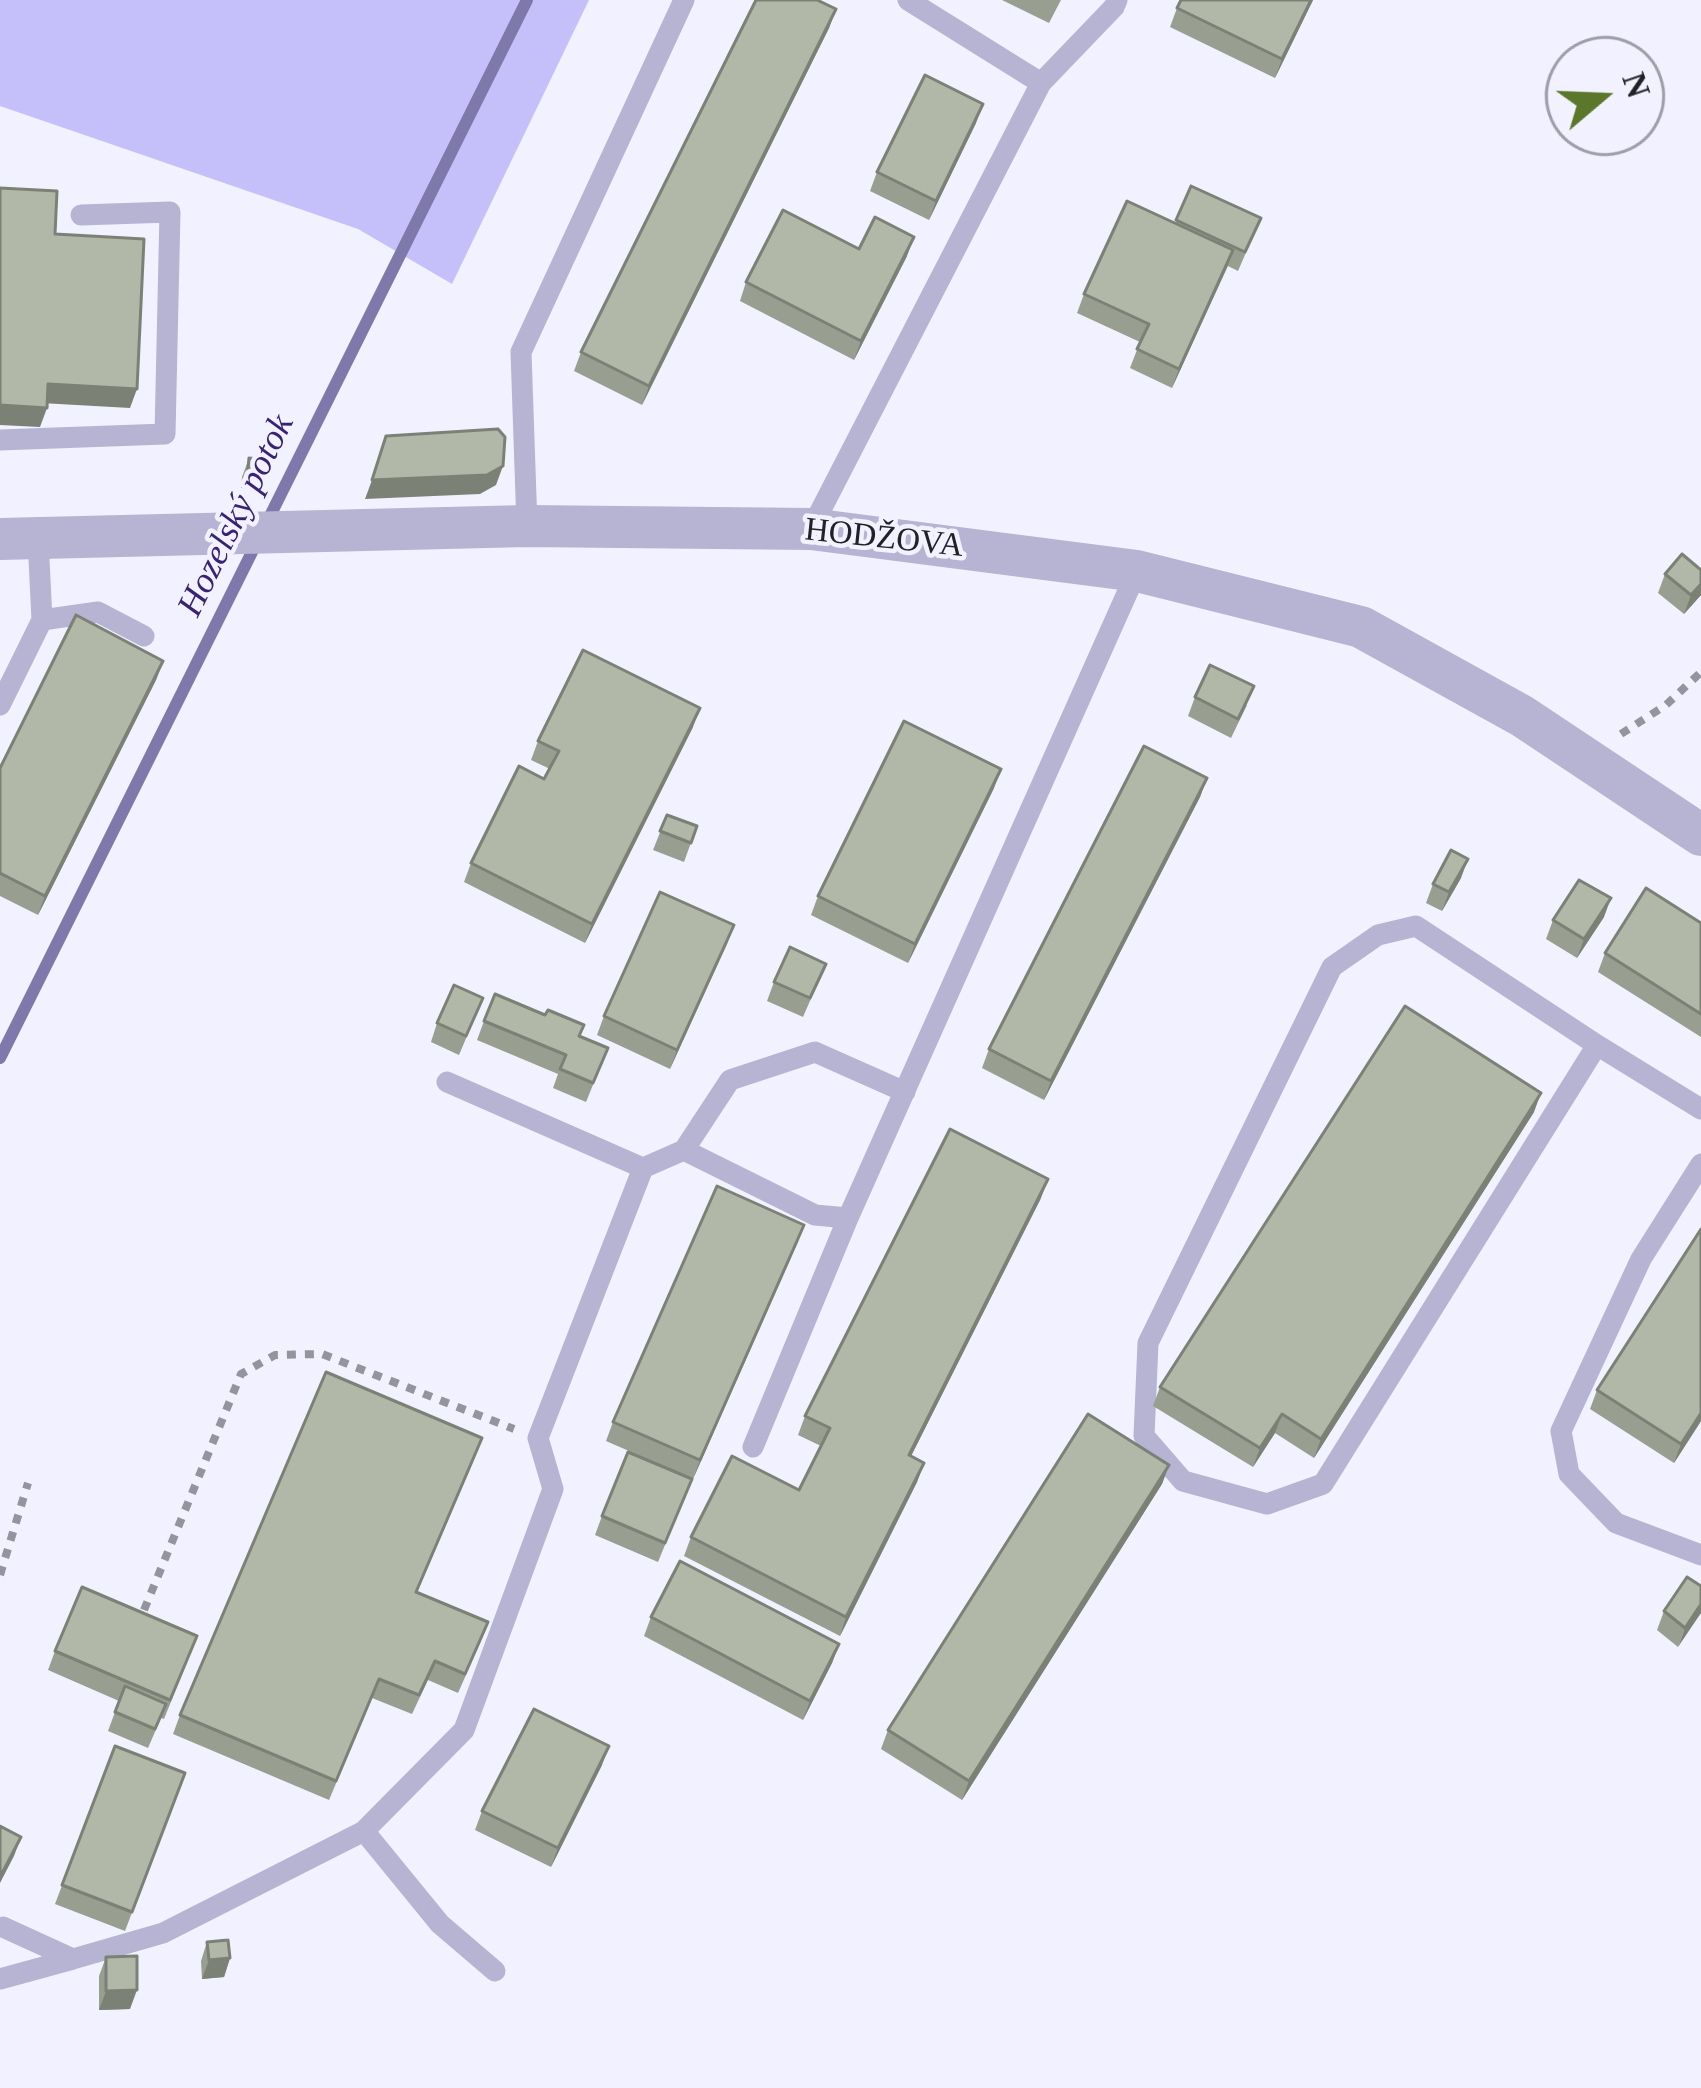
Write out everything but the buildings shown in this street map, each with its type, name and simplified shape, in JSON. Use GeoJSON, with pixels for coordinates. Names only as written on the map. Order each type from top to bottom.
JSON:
{"type":"FeatureCollection","features":[{"type":"Feature","properties":{"kind":"street","name":"HODŽOVA"},"geometry":{"type":"LineString","coordinates":[[19,539],[527,526],[812,529],[1137,571],[1361,627],[1522,716],[1701,835]]}},
{"type":"Feature","properties":{"kind":"lane"},"geometry":{"type":"LineString","coordinates":[[527,526],[521,352],[684,0]]}},
{"type":"Feature","properties":{"kind":"lane"},"geometry":{"type":"LineString","coordinates":[[908,0],[1042,83]]}},
{"type":"Feature","properties":{"kind":"lane"},"geometry":{"type":"LineString","coordinates":[[812,529],[1042,83],[1117,0]]}},
{"type":"Feature","properties":{"kind":"lane"},"geometry":{"type":"LineString","coordinates":[[0,440],[165,434],[170,212],[81,215]]}},
{"type":"Feature","properties":{"kind":"lane"},"geometry":{"type":"LineString","coordinates":[[0,705],[42,620],[19,539]]}},
{"type":"Feature","properties":{"kind":"lane"},"geometry":{"type":"LineString","coordinates":[[753,1447],[848,1218],[1137,571]]}},
{"type":"Feature","properties":{"kind":"lane"},"geometry":{"type":"LineString","coordinates":[[42,620],[98,611],[144,636]]}},
{"type":"Feature","properties":{"kind":"lane"},"geometry":{"type":"LineString","coordinates":[[1597,1046],[1323,1484],[1267,1504],[1184,1480],[1144,1436],[1148,1343],[1332,967],[1378,935],[1416,926],[1701,1109]]}},
{"type":"Feature","properties":{"kind":"lane"},"geometry":{"type":"LineString","coordinates":[[0,1978],[163,1934],[364,1831],[464,1730],[554,1490],[538,1438],[644,1168],[685,1150],[730,1080],[815,1052],[904,1091]]}},
{"type":"Feature","properties":{"kind":"lane"},"geometry":{"type":"LineString","coordinates":[[447,1082],[644,1168]]}},
{"type":"Feature","properties":{"kind":"lane"},"geometry":{"type":"LineString","coordinates":[[685,1150],[815,1215],[848,1218]]}},
{"type":"Feature","properties":{"kind":"lane"},"geometry":{"type":"LineString","coordinates":[[1701,1164],[1640,1259],[1561,1431],[1569,1474],[1616,1523],[1701,1555]]}},
{"type":"Feature","properties":{"kind":"lane"},"geometry":{"type":"LineString","coordinates":[[364,1831],[440,1924],[495,1972]]}},
{"type":"Feature","properties":{"kind":"lane"},"geometry":{"type":"LineString","coordinates":[[3,1927],[73,1959]]}},
{"type":"Feature","properties":{"kind":"path"},"geometry":{"type":"LineString","coordinates":[[1584,757],[1666,705],[1701,672]]}},
{"type":"Feature","properties":{"kind":"path"},"geometry":{"type":"LineString","coordinates":[[144,1610],[242,1374],[275,1354],[322,1354],[538,1438]]}},
{"type":"Feature","properties":{"kind":"path"},"geometry":{"type":"LineString","coordinates":[[0,1575],[28,1483]]}},
{"type":"Feature","properties":{"kind":"shaded area"},"geometry":{"type":"Polygon","coordinates":[[[0,0],[589,0],[452,284],[358,229],[0,106],[0,0]]]}},
{"type":"Feature","properties":{"kind":"waterway","name":"Hozelský potok"},"geometry":{"type":"LineString","coordinates":[[265,526],[527,0]]}},
{"type":"Feature","properties":{"kind":"waterway","name":"Hozelský potok"},"geometry":{"type":"LineString","coordinates":[[0,1058],[256,544]]}}]}
